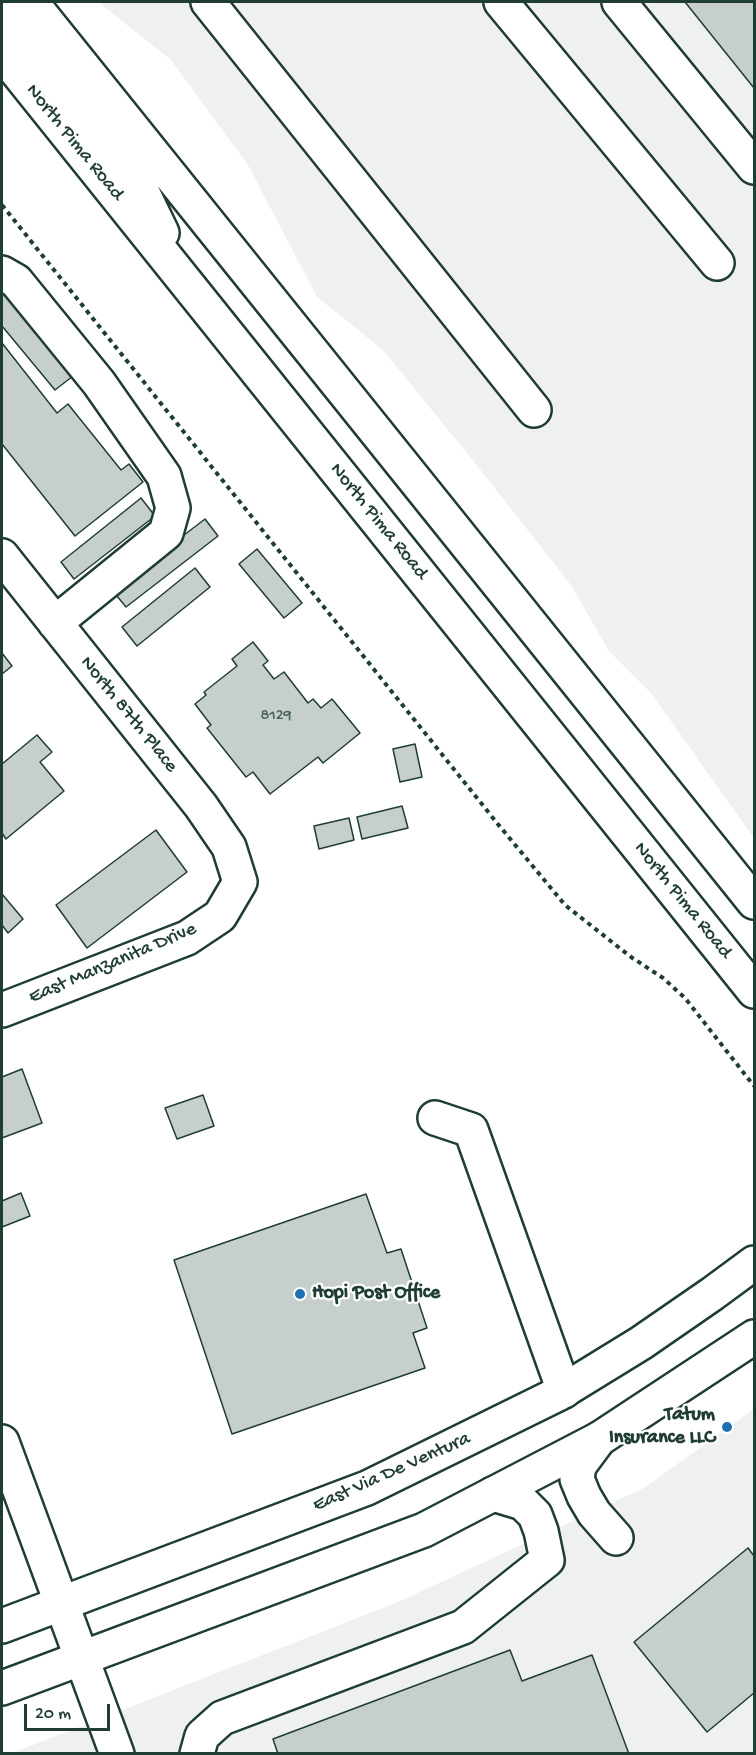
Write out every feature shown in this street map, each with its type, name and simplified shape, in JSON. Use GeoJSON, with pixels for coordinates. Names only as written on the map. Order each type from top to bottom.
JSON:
{"type":"FeatureCollection","features":[{"type":"Feature","properties":{"kind":"main road"},"geometry":{"type":"LineString","coordinates":[[31,2],[754,902]]}},
{"type":"Feature","properties":{"kind":"main road"},"geometry":{"type":"LineString","coordinates":[[208,2],[534,410]]}},
{"type":"Feature","properties":{"kind":"main road"},"geometry":{"type":"LineString","coordinates":[[501,2],[717,263]]}},
{"type":"Feature","properties":{"kind":"main road"},"geometry":{"type":"LineString","coordinates":[[619,2],[754,167]]}},
{"type":"Feature","properties":{"kind":"main road"},"geometry":{"type":"LineString","coordinates":[[2,13],[138,183],[189,287]]}},
{"type":"Feature","properties":{"kind":"main road","name":"North Pima Road"},"geometry":{"type":"LineString","coordinates":[[2,53],[754,991]]}},
{"type":"Feature","properties":{"kind":"main road"},"geometry":{"type":"LineString","coordinates":[[2,273],[16,281],[99,383],[164,476],[173,508],[166,533],[55,623]]}},
{"type":"Feature","properties":{"kind":"main road","name":"North 87th Place"},"geometry":{"type":"LineString","coordinates":[[2,556],[201,806],[229,847],[240,882]]}},
{"type":"Feature","properties":{"kind":"main road","name":"East Manzanita Drive"},"geometry":{"type":"LineString","coordinates":[[2,1010],[187,938],[220,916],[240,882]]}},
{"type":"Feature","properties":{"kind":"main road"},"geometry":{"type":"LineString","coordinates":[[435,1118],[471,1130],[564,1390]]}},
{"type":"Feature","properties":{"kind":"main road","name":"East Via De Ventura"},"geometry":{"type":"LineString","coordinates":[[2,1626],[367,1488],[564,1390],[641,1343],[754,1263]]}},
{"type":"Feature","properties":{"kind":"main road"},"geometry":{"type":"LineString","coordinates":[[2,1688],[424,1530],[599,1439],[754,1337]]}},
{"type":"Feature","properties":{"kind":"main road"},"geometry":{"type":"LineString","coordinates":[[599,1439],[579,1466],[577,1479],[594,1513],[616,1538]]}},
{"type":"Feature","properties":{"kind":"main road"},"geometry":{"type":"LineString","coordinates":[[2,1442],[117,1754]]}},
{"type":"Feature","properties":{"kind":"main road"},"geometry":{"type":"LineString","coordinates":[[197,1754],[202,1736],[222,1718],[463,1627],[547,1560],[535,1515],[523,1503],[493,1494]]}},
{"type":"Feature","properties":{"kind":"path"},"geometry":{"type":"LineString","coordinates":[[2,206],[565,905],[631,957],[663,978],[685,998],[754,1086]]}},
{"type":"Feature","properties":{"kind":"shaded area"},"geometry":{"type":"Polygon","coordinates":[[[98,2],[754,2],[754,838],[651,693],[609,651],[571,585],[475,463],[383,350],[317,297],[248,165],[171,60],[98,2]]]}},
{"type":"Feature","properties":{"kind":"shaded area"},"geometry":{"type":"Polygon","coordinates":[[[754,1409],[754,1753],[10,1754],[398,1602],[644,1488],[754,1409]]]}},
{"type":"Feature","properties":{"kind":"building"},"geometry":{"type":"Polygon","coordinates":[[[685,2],[754,2],[754,88],[685,2]]]}},
{"type":"Feature","properties":{"kind":"building"},"geometry":{"type":"Polygon","coordinates":[[[2,289],[73,376],[55,390],[2,326],[2,289]]]}},
{"type":"Feature","properties":{"kind":"building"},"geometry":{"type":"Polygon","coordinates":[[[2,343],[57,413],[68,404],[121,470],[129,464],[143,482],[75,536],[2,444],[2,343]]]}},
{"type":"Feature","properties":{"kind":"building"},"geometry":{"type":"Polygon","coordinates":[[[141,498],[155,516],[74,579],[61,562],[141,498]]]}},
{"type":"Feature","properties":{"kind":"building"},"geometry":{"type":"Polygon","coordinates":[[[205,519],[218,536],[126,607],[112,590],[205,519]]]}},
{"type":"Feature","properties":{"kind":"building"},"geometry":{"type":"Polygon","coordinates":[[[257,549],[302,603],[284,618],[239,564],[257,549]]]}},
{"type":"Feature","properties":{"kind":"building"},"geometry":{"type":"Polygon","coordinates":[[[195,568],[210,587],[137,646],[122,627],[195,568]]]}},
{"type":"Feature","properties":{"kind":"building"},"geometry":{"type":"Polygon","coordinates":[[[253,642],[268,661],[263,665],[274,679],[284,672],[308,703],[313,699],[321,708],[332,699],[360,733],[323,763],[318,757],[270,794],[253,772],[246,777],[207,728],[211,725],[195,704],[206,695],[204,692],[237,666],[232,659],[253,642]]]}},
{"type":"Feature","properties":{"kind":"building"},"geometry":{"type":"Polygon","coordinates":[[[2,653],[12,666],[2,674],[2,653]]]}},
{"type":"Feature","properties":{"kind":"building"},"geometry":{"type":"Polygon","coordinates":[[[37,735],[52,752],[40,762],[64,791],[6,839],[2,833],[2,764],[37,735]]]}},
{"type":"Feature","properties":{"kind":"building"},"geometry":{"type":"Polygon","coordinates":[[[415,744],[422,777],[400,782],[393,749],[415,744]]]}},
{"type":"Feature","properties":{"kind":"building"},"geometry":{"type":"Polygon","coordinates":[[[402,806],[408,828],[362,839],[357,817],[402,806]]]}},
{"type":"Feature","properties":{"kind":"building"},"geometry":{"type":"Polygon","coordinates":[[[349,818],[354,840],[319,849],[314,826],[349,818]]]}},
{"type":"Feature","properties":{"kind":"building"},"geometry":{"type":"Polygon","coordinates":[[[156,830],[187,872],[87,948],[56,905],[156,830]]]}},
{"type":"Feature","properties":{"kind":"building"},"geometry":{"type":"Polygon","coordinates":[[[2,894],[23,919],[8,933],[2,925],[2,894]]]}},
{"type":"Feature","properties":{"kind":"building"},"geometry":{"type":"Polygon","coordinates":[[[22,1069],[42,1123],[2,1138],[2,1077],[22,1069]]]}},
{"type":"Feature","properties":{"kind":"building"},"geometry":{"type":"Polygon","coordinates":[[[203,1095],[214,1126],[177,1139],[165,1108],[203,1095]]]}},
{"type":"Feature","properties":{"kind":"building"},"geometry":{"type":"Polygon","coordinates":[[[21,1193],[30,1216],[2,1227],[2,1201],[21,1193]]]}},
{"type":"Feature","properties":{"kind":"building","name":"Hopi Post Office"},"geometry":{"type":"Polygon","coordinates":[[[366,1194],[387,1253],[401,1249],[427,1328],[413,1333],[425,1368],[232,1434],[174,1260],[366,1194]]]}},
{"type":"Feature","properties":{"kind":"building"},"geometry":{"type":"Polygon","coordinates":[[[748,1548],[754,1556],[754,1693],[707,1732],[634,1642],[748,1548]]]}},
{"type":"Feature","properties":{"kind":"building"},"geometry":{"type":"Polygon","coordinates":[[[510,1650],[522,1681],[592,1655],[629,1754],[278,1754],[273,1739],[510,1650]]]}},
{"type":"Feature","properties":{"kind":"place","name":"Hopi Post Office"},"geometry":{"type":"Point","coordinates":[300,1294]}},
{"type":"Feature","properties":{"kind":"place","name":"Tatum Insurance LLC"},"geometry":{"type":"Point","coordinates":[727,1427]}}]}
